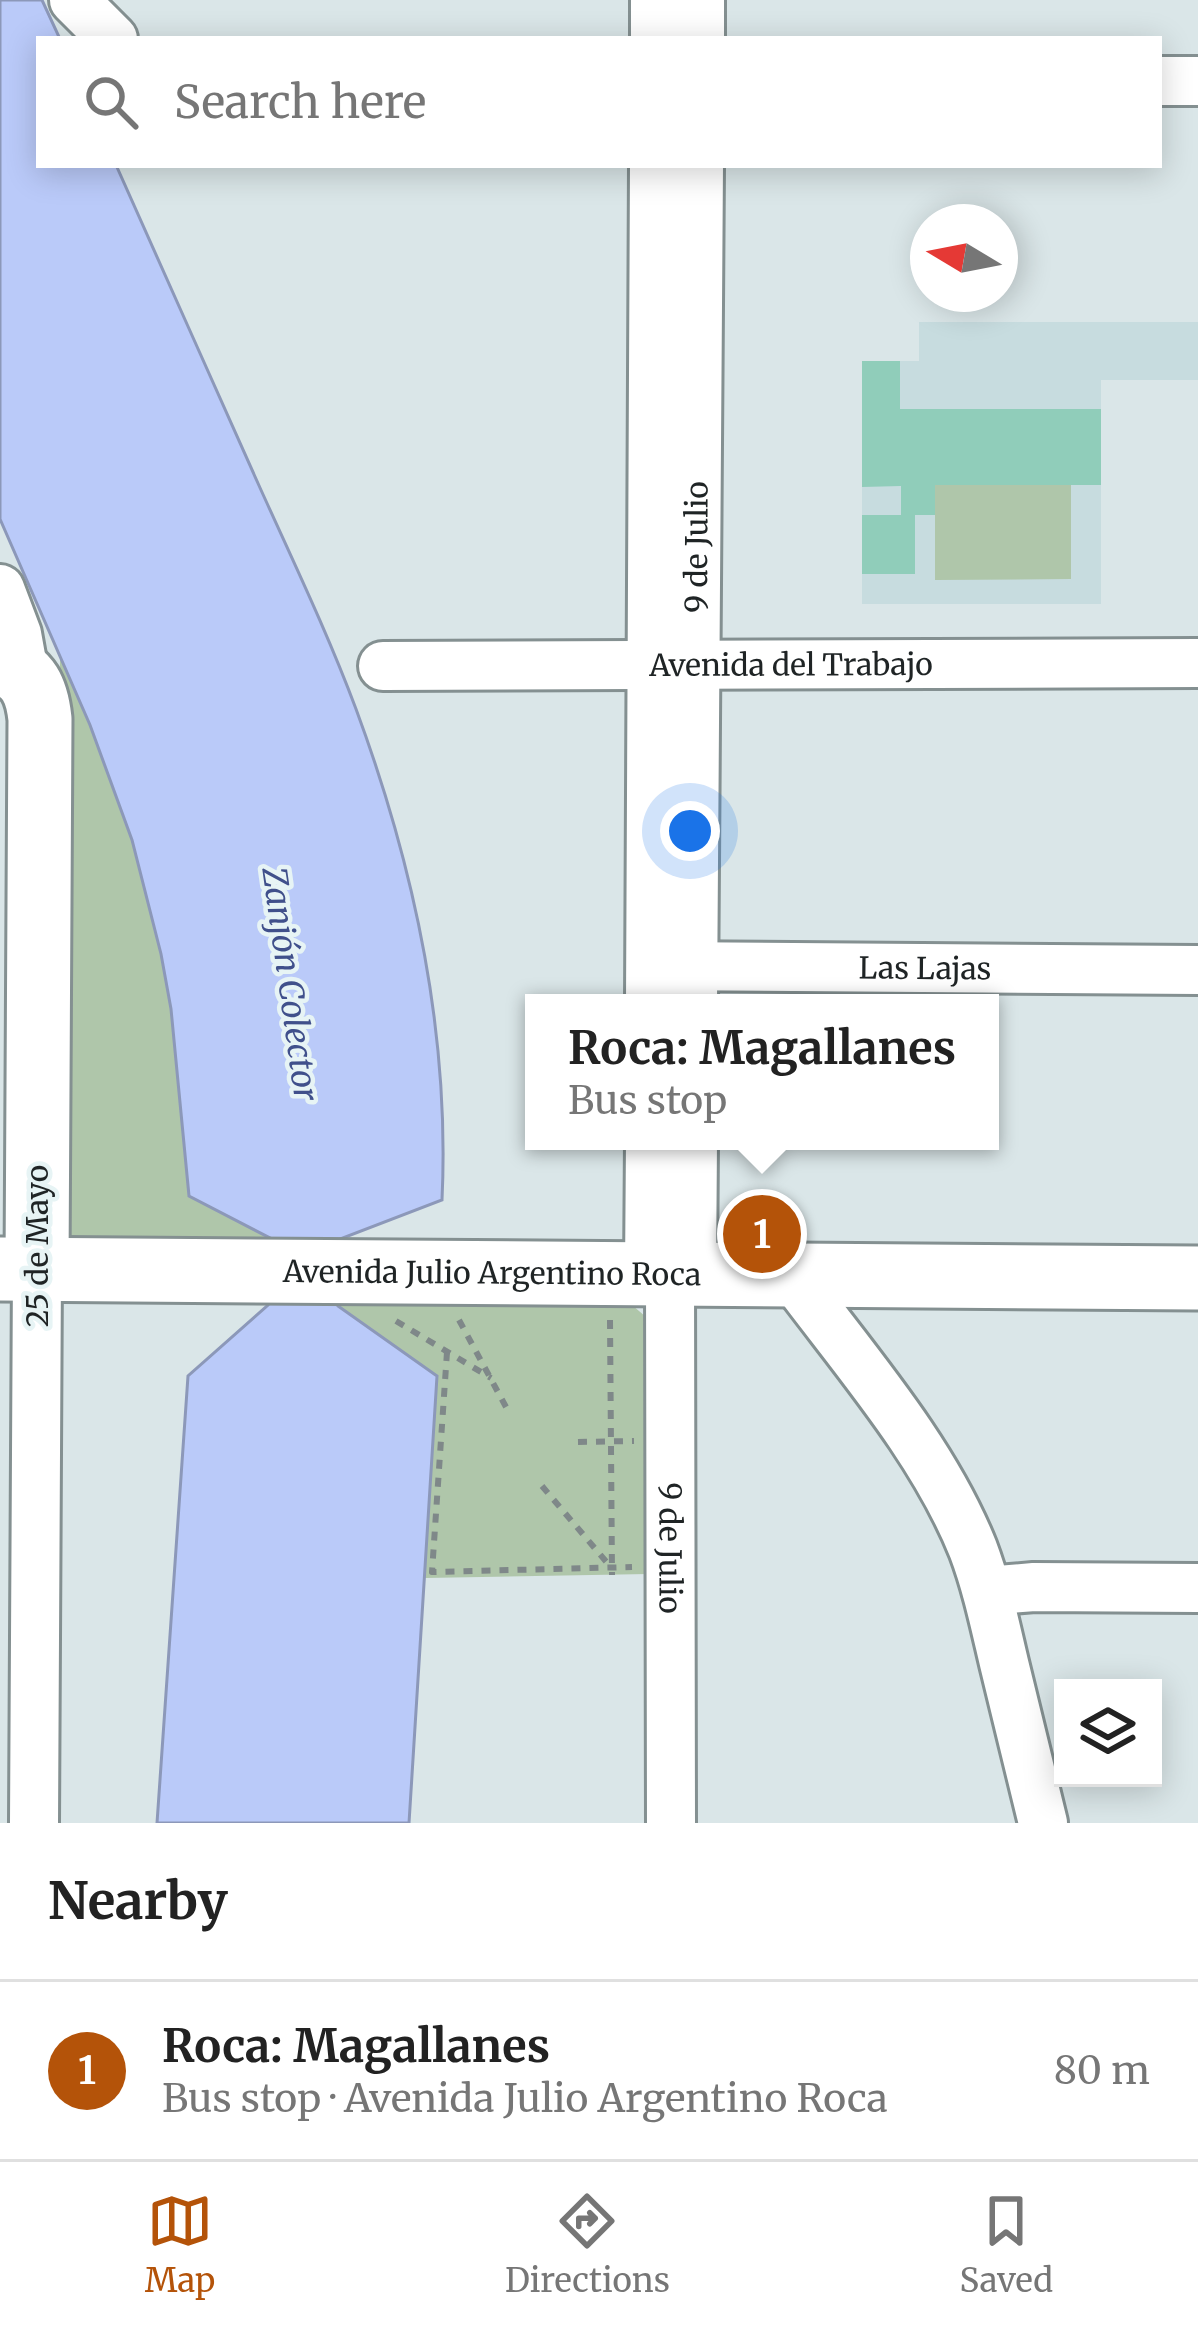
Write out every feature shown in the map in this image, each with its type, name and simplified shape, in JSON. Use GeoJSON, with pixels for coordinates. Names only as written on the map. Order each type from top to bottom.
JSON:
{"type":"FeatureCollection","features":[{"type":"Feature","properties":{"kind":"main road","name":"25 de Mayo"},"geometry":{"type":"LineString","coordinates":[[12,668],[36,694],[40,719],[18,1269]]}},
{"type":"Feature","properties":{"kind":"main road","name":"Avenida Julio Argentino Roca"},"geometry":{"type":"LineString","coordinates":[[18,1269],[338,1272],[655,1283],[791,1275],[1198,1278]]}},
{"type":"Feature","properties":{"kind":"street"},"geometry":{"type":"LineString","coordinates":[[74,0],[110,36]]}},
{"type":"Feature","properties":{"kind":"street"},"geometry":{"type":"LineString","coordinates":[[655,0],[655,36]]}},
{"type":"Feature","properties":{"kind":"street"},"geometry":{"type":"LineString","coordinates":[[700,0],[700,36]]}},
{"type":"Feature","properties":{"kind":"street"},"geometry":{"type":"LineString","coordinates":[[1162,81],[1198,81]]}},
{"type":"Feature","properties":{"kind":"street","name":"9 de Julio"},"geometry":{"type":"LineString","coordinates":[[654,168],[674,665]]}},
{"type":"Feature","properties":{"kind":"street","name":"9 de Julio"},"geometry":{"type":"LineString","coordinates":[[672,985],[674,665],[699,168]]}},
{"type":"Feature","properties":{"kind":"street"},"geometry":{"type":"LineString","coordinates":[[0,589],[17,634],[12,668]]}},
{"type":"Feature","properties":{"kind":"street","name":"Avenida del Trabajo"},"geometry":{"type":"LineString","coordinates":[[383,666],[1198,663]]}},
{"type":"Feature","properties":{"kind":"street","name":"Las Lajas"},"geometry":{"type":"LineString","coordinates":[[672,985],[1198,970]]}},
{"type":"Feature","properties":{"kind":"street","name":"9 de Julio"},"geometry":{"type":"LineString","coordinates":[[650,1150],[671,1823]]}},
{"type":"Feature","properties":{"kind":"street","name":"9 de Julio"},"geometry":{"type":"LineString","coordinates":[[655,1283],[691,1150]]}},
{"type":"Feature","properties":{"kind":"street","name":"25 de Mayo"},"geometry":{"type":"LineString","coordinates":[[18,1269],[34,1823]]}},
{"type":"Feature","properties":{"kind":"street"},"geometry":{"type":"LineString","coordinates":[[791,1275],[932,1468],[972,1548],[1010,1589],[1043,1823]]}},
{"type":"Feature","properties":{"kind":"street"},"geometry":{"type":"LineString","coordinates":[[1010,1589],[1198,1588]]}},
{"type":"Feature","properties":{"kind":"path"},"geometry":{"type":"LineString","coordinates":[[612,1571],[611,1442],[655,1283]]}},
{"type":"Feature","properties":{"kind":"path"},"geometry":{"type":"LineString","coordinates":[[450,1304],[506,1407]]}},
{"type":"Feature","properties":{"kind":"path"},"geometry":{"type":"LineString","coordinates":[[387,1315],[491,1378]]}},
{"type":"Feature","properties":{"kind":"path"},"geometry":{"type":"LineString","coordinates":[[447,1352],[432,1572],[648,1567]]}},
{"type":"Feature","properties":{"kind":"path"},"geometry":{"type":"LineString","coordinates":[[578,1442],[648,1440]]}},
{"type":"Feature","properties":{"kind":"path"},"geometry":{"type":"LineString","coordinates":[[542,1486],[612,1571]]}},
{"type":"Feature","properties":{"kind":"shaded area"},"geometry":{"type":"Polygon","coordinates":[[[919,322],[1198,322],[1198,380],[1101,380],[1101,604],[862,604],[862,361],[919,361],[919,322]]]}},
{"type":"Feature","properties":{"kind":"green space"},"geometry":{"type":"Polygon","coordinates":[[[0,51],[36,168],[40,168],[302,739],[270,1245],[78,1243],[64,1236],[59,1217],[60,657],[119,804],[153,917],[176,1045],[189,1196],[268,1236],[0,51]]]}},
{"type":"Feature","properties":{"kind":"green space"},"geometry":{"type":"Polygon","coordinates":[[[935,485],[1071,485],[1071,579],[935,580],[935,485]]]}},
{"type":"Feature","properties":{"kind":"green space"},"geometry":{"type":"Polygon","coordinates":[[[338,1299],[632,1305],[646,1317],[648,1574],[425,1578],[437,1376],[220,1823],[338,1299]]]}},
{"type":"Feature","properties":{"kind":"water","name":"Zanjón Colector"},"geometry":{"type":"Polygon","coordinates":[[[0,0],[42,0],[59,36],[36,36],[36,168],[117,168],[356,709],[395,828],[424,950],[440,1074],[442,1200],[340,1239],[338,1306],[437,1376],[409,1823],[157,1823],[188,1376],[268,1305],[270,1238],[189,1196],[171,1009],[132,840],[90,725],[0,519],[0,0]]]}},
{"type":"Feature","properties":{"kind":"building"},"geometry":{"type":"Polygon","coordinates":[[[862,361],[900,361],[900,409],[1101,409],[1101,485],[935,485],[935,515],[915,515],[915,574],[862,574],[862,515],[901,515],[901,486],[862,487],[862,361]]]}},
{"type":"Feature","properties":{"kind":"place","name":"Roca: Magallanes"},"geometry":{"type":"Point","coordinates":[762,1234]}}]}
